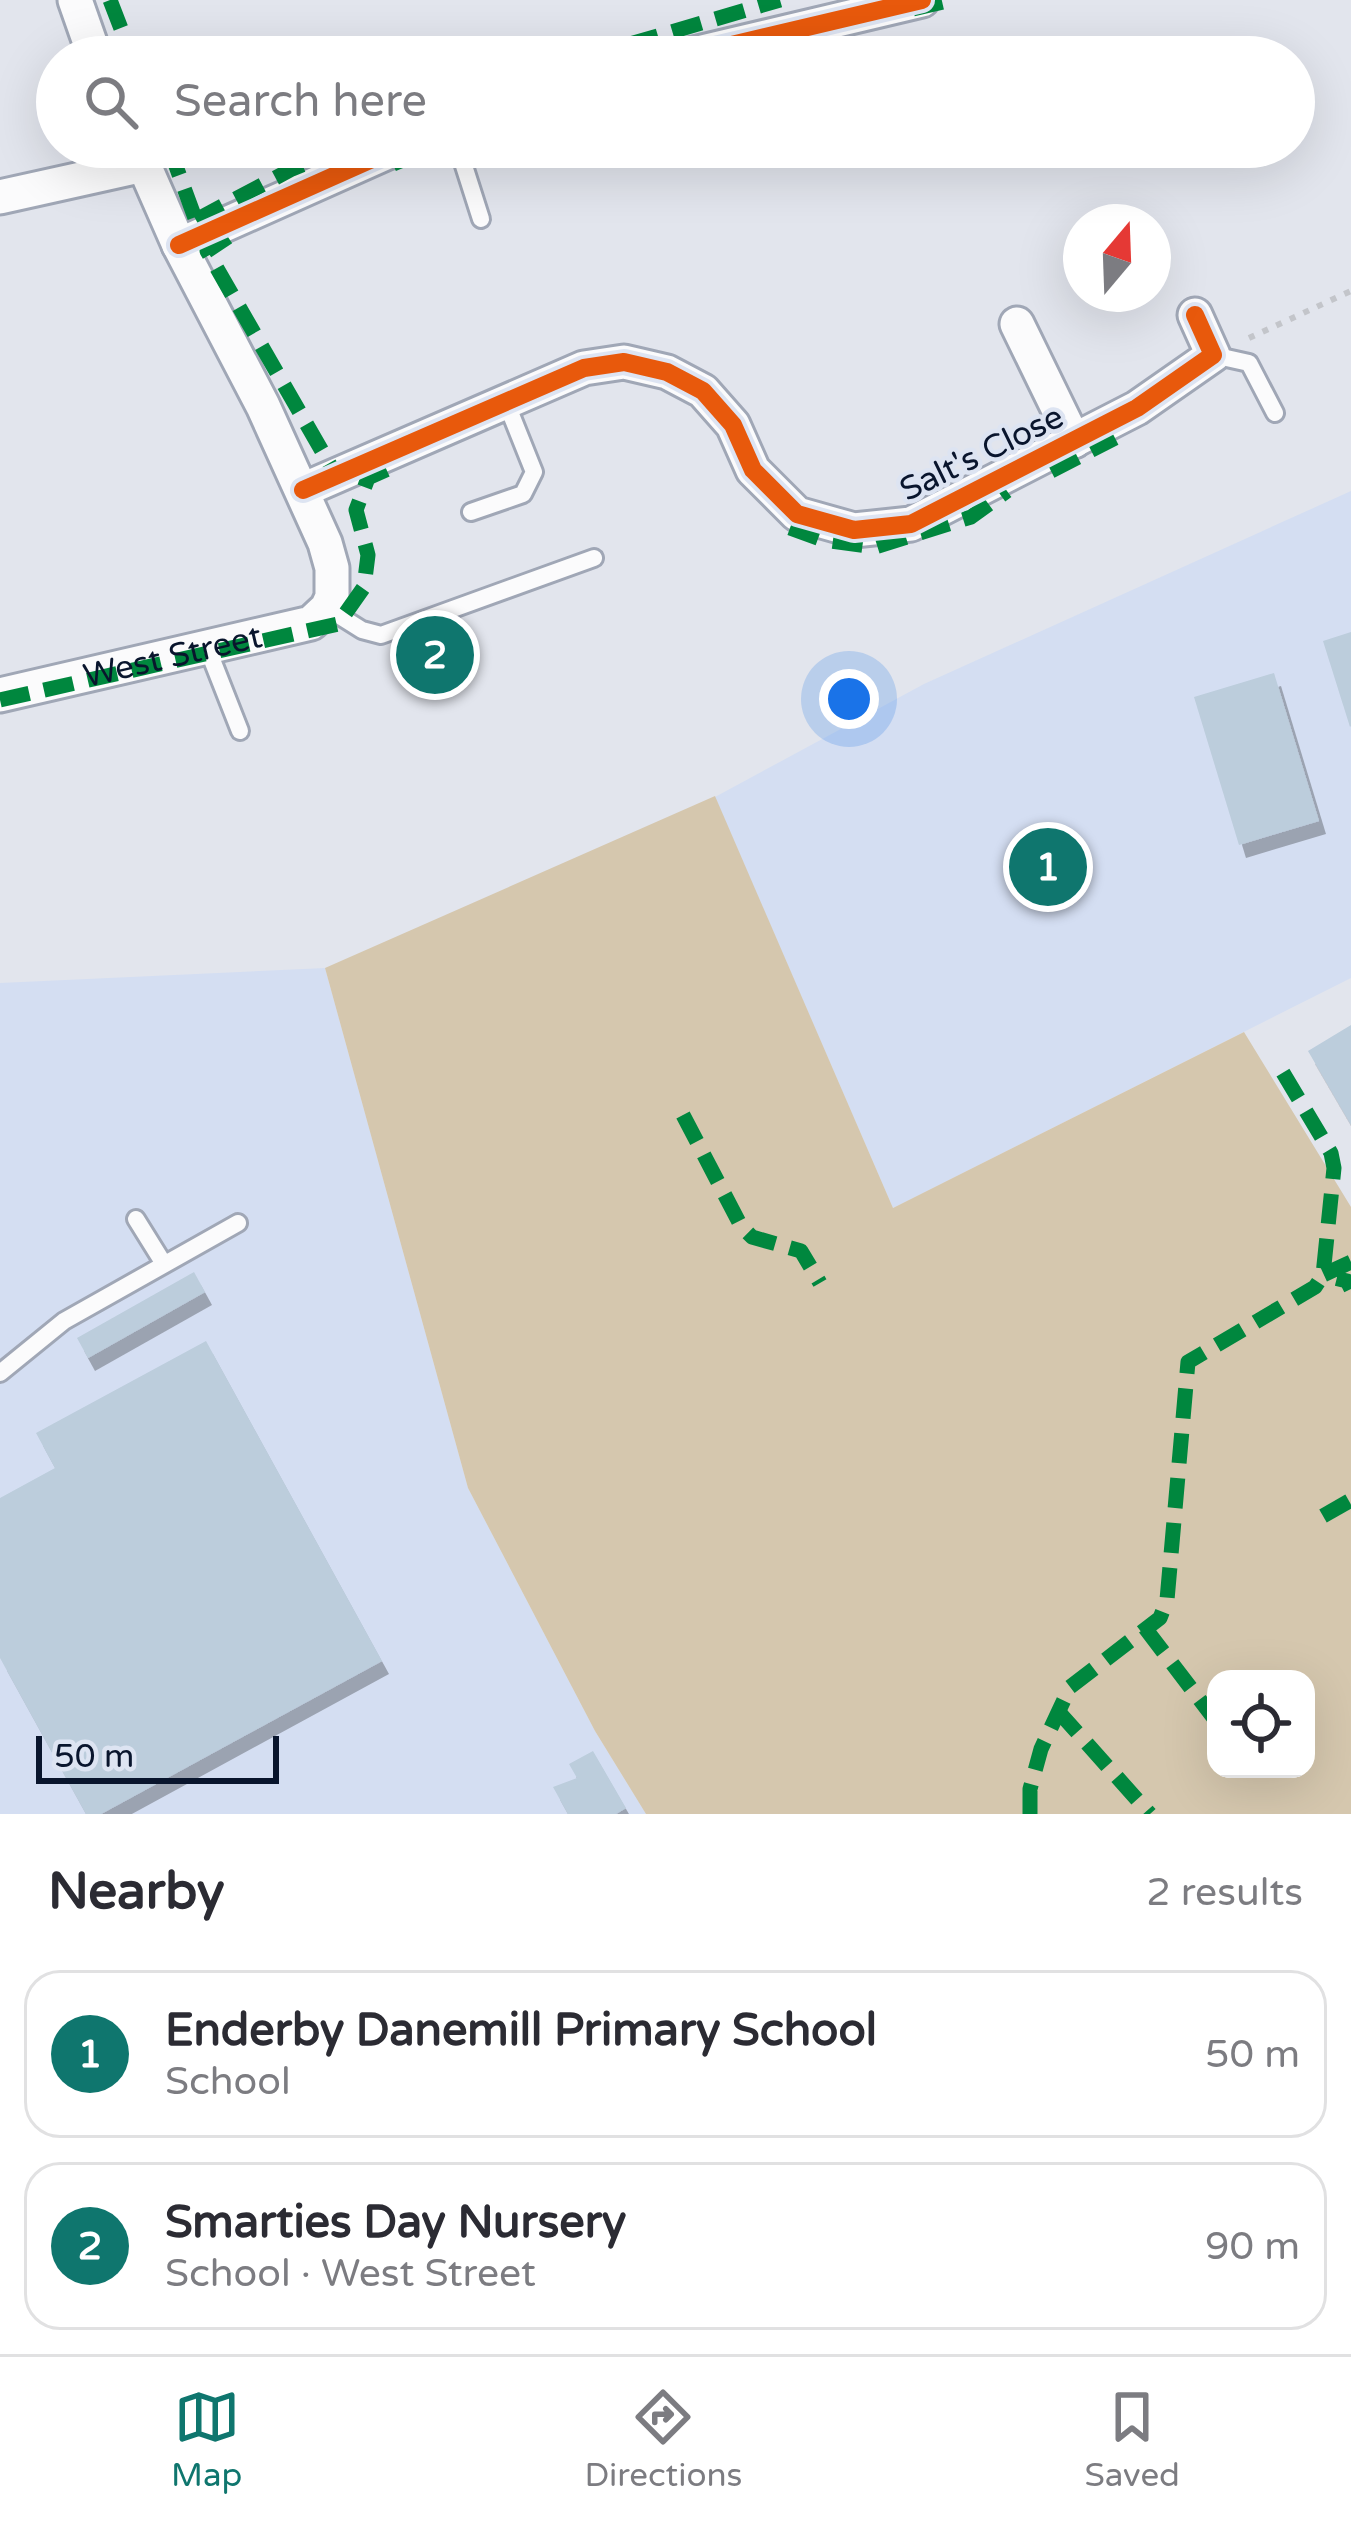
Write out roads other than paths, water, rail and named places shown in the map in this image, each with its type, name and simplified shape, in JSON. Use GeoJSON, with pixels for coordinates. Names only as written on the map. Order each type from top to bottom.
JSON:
{"type":"FeatureCollection","features":[{"type":"Feature","properties":{"kind":"street"},"geometry":{"type":"LineString","coordinates":[[75,0],[88,36]]}},
{"type":"Feature","properties":{"kind":"street"},"geometry":{"type":"LineString","coordinates":[[770,36],[922,0]]}},
{"type":"Feature","properties":{"kind":"street"},"geometry":{"type":"LineString","coordinates":[[0,196],[98,168]]}},
{"type":"Feature","properties":{"kind":"street"},"geometry":{"type":"LineString","coordinates":[[145,168],[303,490],[332,568],[329,603]]}},
{"type":"Feature","properties":{"kind":"street"},"geometry":{"type":"LineString","coordinates":[[179,245],[352,168]]}},
{"type":"Feature","properties":{"kind":"street"},"geometry":{"type":"LineString","coordinates":[[1195,315],[1213,355]]}},
{"type":"Feature","properties":{"kind":"street","name":"Salt's Close"},"geometry":{"type":"LineString","coordinates":[[1017,324],[1074,441]]}},
{"type":"Feature","properties":{"kind":"street","name":"Salt's Close"},"geometry":{"type":"LineString","coordinates":[[303,490],[584,368],[624,362],[667,372],[703,391],[733,425],[753,470],[797,514],[854,530],[911,524],[1137,408],[1213,355]]}},
{"type":"Feature","properties":{"kind":"street","name":"West Street"},"geometry":{"type":"LineString","coordinates":[[0,695],[311,623],[329,603]]}},
{"type":"Feature","properties":{"kind":"lane"},"geometry":{"type":"LineString","coordinates":[[465,168],[481,219]]}},
{"type":"Feature","properties":{"kind":"lane"},"geometry":{"type":"LineString","coordinates":[[1213,355],[1249,363],[1276,413]]}},
{"type":"Feature","properties":{"kind":"lane"},"geometry":{"type":"LineString","coordinates":[[471,512],[524,494],[534,472],[506,402]]}},
{"type":"Feature","properties":{"kind":"lane"},"geometry":{"type":"LineString","coordinates":[[329,603],[362,630],[381,635],[594,558]]}},
{"type":"Feature","properties":{"kind":"lane"},"geometry":{"type":"LineString","coordinates":[[207,647],[240,731]]}},
{"type":"Feature","properties":{"kind":"lane"},"geometry":{"type":"LineString","coordinates":[[136,1219],[164,1264]]}},
{"type":"Feature","properties":{"kind":"lane"},"geometry":{"type":"LineString","coordinates":[[0,1373],[64,1321],[238,1223]]}},
{"type":"Feature","properties":{"kind":"place","name":"Smarties Day Nursery"},"geometry":{"type":"Point","coordinates":[435,655]}},
{"type":"Feature","properties":{"kind":"place","name":"Enderby Danemill Primary School"},"geometry":{"type":"Point","coordinates":[1048,867]}}]}
